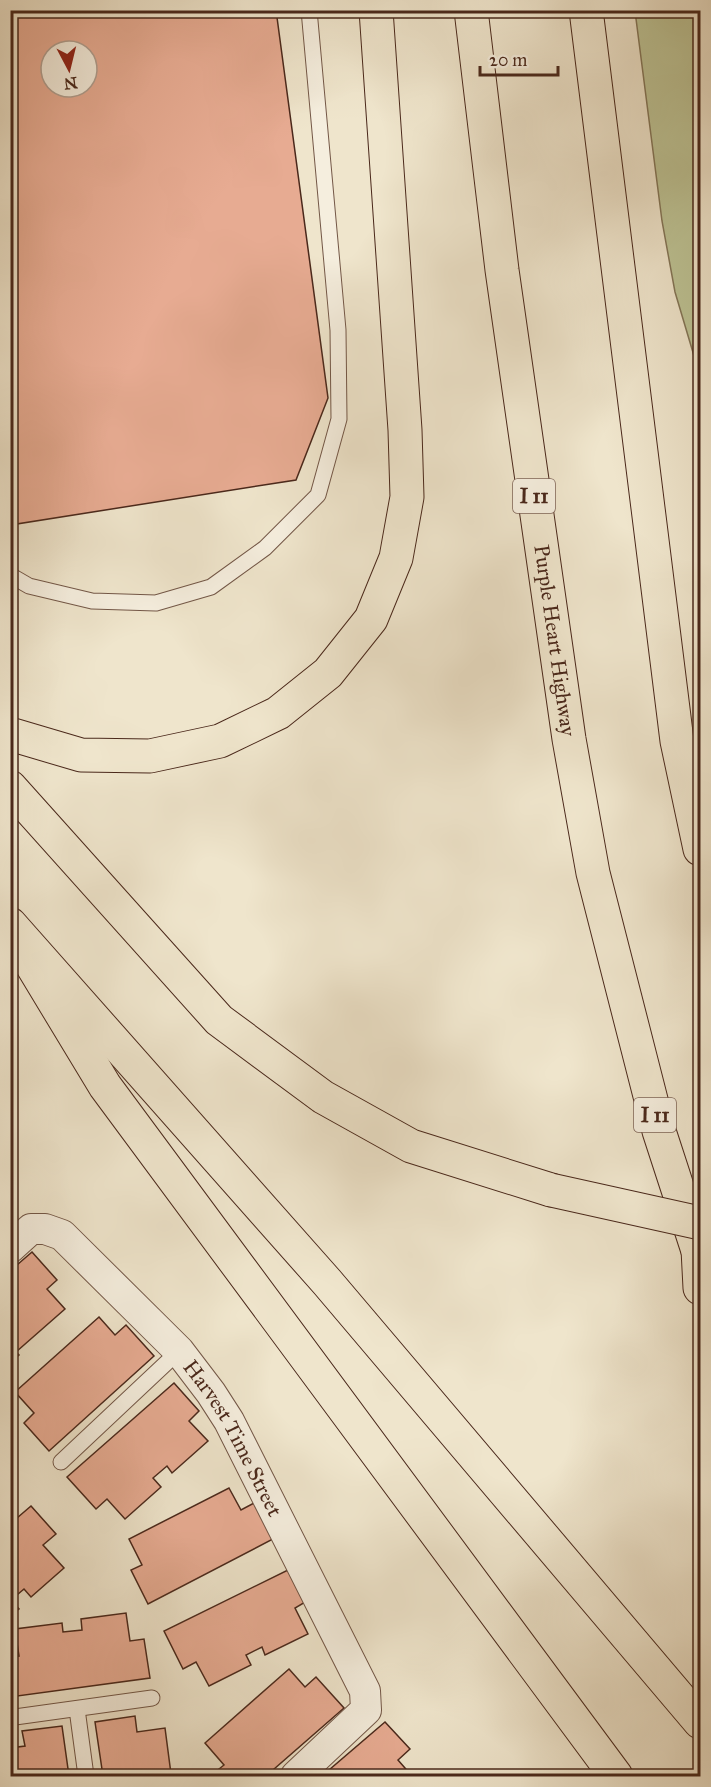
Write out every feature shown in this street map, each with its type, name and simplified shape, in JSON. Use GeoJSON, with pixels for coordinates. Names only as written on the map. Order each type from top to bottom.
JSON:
{"type":"FeatureCollection","features":[{"type":"Feature","properties":{"kind":"main road"},"geometry":{"type":"LineString","coordinates":[[10,734],[81,755],[150,756],[220,741],[278,713],[328,674],[371,619],[396,558],[407,496],[405,430],[376,10]]}},
{"type":"Feature","properties":{"kind":"main road","name":"Purple Heart Highway"},"geometry":{"type":"LineString","coordinates":[[471,10],[502,270],[569,739],[593,873],[659,1131],[700,1243],[700,1288]]}},
{"type":"Feature","properties":{"kind":"main road"},"geometry":{"type":"LineString","coordinates":[[586,10],[677,741],[700,849]]}},
{"type":"Feature","properties":{"kind":"main road"},"geometry":{"type":"LineString","coordinates":[[10,787],[219,1020],[323,1097],[411,1146],[551,1190],[700,1243]]}},
{"type":"Feature","properties":{"kind":"main road"},"geometry":{"type":"LineString","coordinates":[[10,924],[327,1282],[700,1722]]}},
{"type":"Feature","properties":{"kind":"main road"},"geometry":{"type":"LineString","coordinates":[[10,930],[105,1086],[616,1776]]}},
{"type":"Feature","properties":{"kind":"street","name":"Harvest Time Street"},"geometry":{"type":"LineString","coordinates":[[10,1248],[31,1230],[45,1229],[62,1235],[179,1351],[211,1393],[229,1422],[365,1691],[366,1710],[296,1776]]}},
{"type":"Feature","properties":{"kind":"lane"},"geometry":{"type":"LineString","coordinates":[[10,575],[29,586],[92,601],[156,603],[211,587],[265,548],[318,495],[339,419],[338,330],[309,10]]}},
{"type":"Feature","properties":{"kind":"lane"},"geometry":{"type":"LineString","coordinates":[[61,1462],[179,1351]]}},
{"type":"Feature","properties":{"kind":"lane"},"geometry":{"type":"LineString","coordinates":[[15,1717],[152,1698]]}},
{"type":"Feature","properties":{"kind":"lane"},"geometry":{"type":"LineString","coordinates":[[77,1709],[86,1776]]}},
{"type":"Feature","properties":{"kind":"green space"},"geometry":{"type":"Polygon","coordinates":[[[635,11],[700,11],[700,376],[675,292],[662,221],[635,11]]]}},
{"type":"Feature","properties":{"kind":"building"},"geometry":{"type":"Polygon","coordinates":[[[10,10],[276,10],[328,398],[296,480],[10,525],[10,10]]]}},
{"type":"Feature","properties":{"kind":"building"},"geometry":{"type":"Polygon","coordinates":[[[32,1252],[57,1280],[47,1289],[65,1309],[16,1352],[19,1355],[10,1363],[10,1271],[32,1252]]]}},
{"type":"Feature","properties":{"kind":"building"},"geometry":{"type":"Polygon","coordinates":[[[99,1317],[115,1335],[126,1325],[154,1356],[49,1451],[24,1423],[34,1413],[15,1392],[99,1317]]]}},
{"type":"Feature","properties":{"kind":"building"},"geometry":{"type":"Polygon","coordinates":[[[174,1383],[199,1411],[189,1421],[208,1441],[172,1473],[167,1466],[153,1478],[161,1487],[125,1519],[107,1499],[96,1509],[67,1477],[174,1383]]]}},
{"type":"Feature","properties":{"kind":"building"},"geometry":{"type":"Polygon","coordinates":[[[229,1488],[241,1510],[254,1503],[273,1539],[148,1604],[131,1570],[142,1565],[129,1539],[229,1488]]]}},
{"type":"Feature","properties":{"kind":"building"},"geometry":{"type":"Polygon","coordinates":[[[31,1506],[56,1534],[43,1545],[64,1568],[31,1597],[24,1589],[11,1600],[19,1609],[10,1616],[10,1524],[31,1506]]]}},
{"type":"Feature","properties":{"kind":"building"},"geometry":{"type":"Polygon","coordinates":[[[290,1569],[307,1601],[295,1608],[308,1634],[265,1655],[262,1647],[246,1655],[251,1665],[209,1686],[196,1662],[183,1669],[164,1631],[290,1569]]]}},
{"type":"Feature","properties":{"kind":"building"},"geometry":{"type":"Polygon","coordinates":[[[126,1613],[130,1641],[144,1639],[150,1678],[10,1697],[10,1657],[19,1656],[15,1629],[62,1623],[63,1632],[82,1630],[81,1619],[126,1613]]]}},
{"type":"Feature","properties":{"kind":"building"},"geometry":{"type":"Polygon","coordinates":[[[289,1669],[305,1687],[316,1677],[344,1708],[266,1776],[217,1776],[214,1773],[224,1765],[205,1743],[289,1669]]]}},
{"type":"Feature","properties":{"kind":"building"},"geometry":{"type":"Polygon","coordinates":[[[135,1716],[137,1732],[165,1728],[171,1774],[103,1776],[95,1722],[135,1716]]]}},
{"type":"Feature","properties":{"kind":"building"},"geometry":{"type":"Polygon","coordinates":[[[385,1722],[410,1749],[398,1760],[412,1776],[322,1776],[385,1722]]]}},
{"type":"Feature","properties":{"kind":"building"},"geometry":{"type":"Polygon","coordinates":[[[62,1726],[69,1776],[10,1776],[10,1748],[25,1746],[22,1731],[62,1726]]]}}]}
